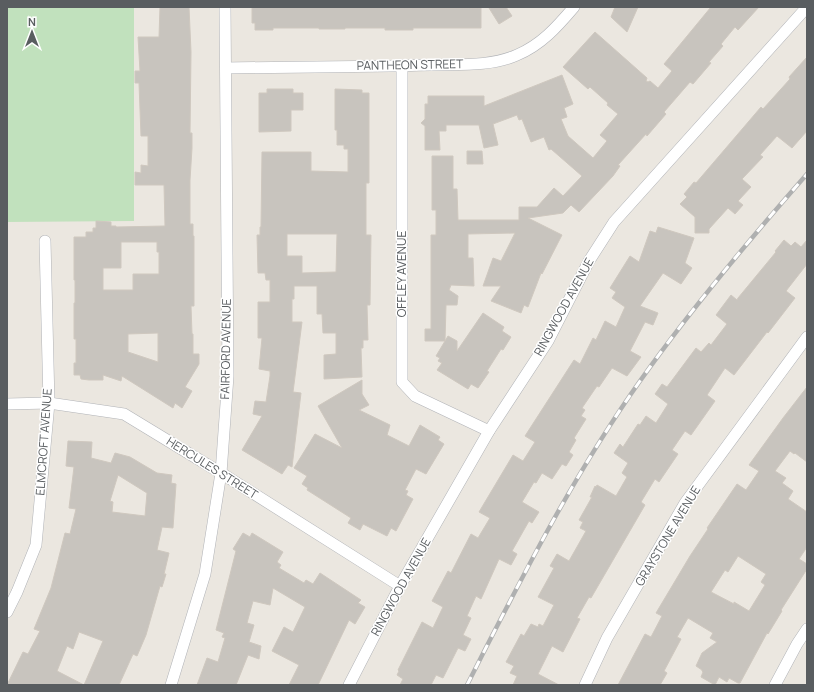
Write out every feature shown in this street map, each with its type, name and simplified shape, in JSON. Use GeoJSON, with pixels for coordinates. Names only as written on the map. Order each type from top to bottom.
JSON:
{"type":"FeatureCollection","features":[{"type":"Feature","properties":{"kind":"street","name":"FAIRFORD AVENUE"},"geometry":{"type":"LineString","coordinates":[[171,685],[205,574],[221,473],[228,376],[226,68],[224,7]]}},
{"type":"Feature","properties":{"kind":"street","name":"PANTHEON STREET"},"geometry":{"type":"LineString","coordinates":[[226,68],[402,66],[495,62],[515,56],[534,47],[552,31],[574,7]]}},
{"type":"Feature","properties":{"kind":"street","name":"RINGWOOD AVENUE"},"geometry":{"type":"LineString","coordinates":[[349,685],[400,586],[489,431],[548,342],[589,261],[614,222],[807,7]]}},
{"type":"Feature","properties":{"kind":"street","name":"OFFLEY AVENUE"},"geometry":{"type":"LineString","coordinates":[[402,66],[402,382],[415,396],[489,431]]}},
{"type":"Feature","properties":{"kind":"street","name":"ELMCROFT AVENUE"},"geometry":{"type":"LineString","coordinates":[[7,612],[17,592],[36,544],[49,403],[45,241]]}},
{"type":"Feature","properties":{"kind":"street","name":"GRAYSTONE AVENUE"},"geometry":{"type":"LineString","coordinates":[[585,685],[607,638],[685,503],[807,337]]}},
{"type":"Feature","properties":{"kind":"street","name":"HERCULES STREET"},"geometry":{"type":"LineString","coordinates":[[7,404],[49,403],[124,414],[221,473],[400,586]]}},
{"type":"Feature","properties":{"kind":"street"},"geometry":{"type":"LineString","coordinates":[[775,685],[797,644],[807,629]]}},
{"type":"Feature","properties":{"kind":"green space"},"geometry":{"type":"Polygon","coordinates":[[[7,7],[134,7],[134,221],[7,222],[7,7]]]}},
{"type":"Feature","properties":{"kind":"building"},"geometry":{"type":"Polygon","coordinates":[[[160,7],[189,7],[191,52],[190,133],[192,133],[190,224],[193,224],[194,236],[194,306],[191,306],[193,354],[199,354],[199,364],[185,387],[192,391],[182,408],[175,403],[173,408],[122,376],[121,381],[103,375],[103,380],[89,380],[81,379],[80,375],[74,375],[74,363],[76,363],[76,339],[74,339],[74,237],[86,237],[86,232],[93,232],[93,228],[96,228],[96,221],[111,222],[111,226],[116,227],[165,226],[164,185],[135,185],[135,172],[141,173],[141,165],[148,166],[148,136],[141,136],[139,83],[135,83],[135,71],[140,71],[138,37],[159,37],[160,7]],[[121,242],[121,268],[103,268],[103,290],[133,290],[133,274],[159,274],[159,252],[157,252],[157,242],[121,242]],[[158,333],[128,334],[128,352],[158,362],[158,333]]]}},
{"type":"Feature","properties":{"kind":"building"},"geometry":{"type":"Polygon","coordinates":[[[252,7],[481,8],[481,28],[413,28],[413,30],[385,30],[385,28],[273,28],[273,30],[255,30],[255,23],[252,23],[252,7]]]}},
{"type":"Feature","properties":{"kind":"building"},"geometry":{"type":"Polygon","coordinates":[[[506,7],[512,16],[499,24],[489,8],[506,7]]]}},
{"type":"Feature","properties":{"kind":"building"},"geometry":{"type":"Polygon","coordinates":[[[615,7],[638,7],[627,32],[611,17],[615,7]]]}},
{"type":"Feature","properties":{"kind":"building"},"geometry":{"type":"Polygon","coordinates":[[[711,7],[759,7],[738,30],[735,27],[721,44],[723,46],[709,62],[711,63],[693,84],[690,82],[664,112],[666,114],[647,136],[646,134],[618,165],[620,166],[613,176],[579,212],[571,205],[563,213],[528,218],[562,235],[542,274],[541,273],[528,307],[524,305],[521,313],[491,301],[501,286],[483,286],[493,258],[501,261],[515,233],[468,234],[468,258],[473,258],[474,286],[451,285],[449,290],[458,296],[457,305],[446,305],[445,341],[425,341],[425,329],[431,329],[431,235],[436,235],[436,210],[432,210],[432,156],[453,156],[453,189],[457,189],[458,220],[519,220],[519,207],[537,207],[554,188],[563,196],[582,176],[551,149],[549,150],[544,137],[531,142],[522,119],[519,120],[517,115],[493,124],[498,145],[484,148],[479,125],[446,125],[446,131],[439,131],[440,150],[425,150],[425,126],[421,123],[425,119],[425,104],[428,104],[428,96],[484,96],[484,106],[562,75],[573,104],[564,108],[567,117],[561,119],[568,136],[593,158],[607,141],[600,135],[618,114],[590,87],[588,89],[563,67],[595,32],[647,78],[646,81],[650,81],[658,88],[672,71],[664,64],[711,7]]]}},
{"type":"Feature","properties":{"kind":"building"},"geometry":{"type":"Polygon","coordinates":[[[807,57],[807,131],[792,148],[777,136],[760,155],[763,157],[742,179],[751,187],[738,201],[743,205],[735,214],[728,208],[709,229],[709,233],[695,233],[695,217],[680,204],[687,197],[684,194],[694,182],[696,183],[761,107],[763,109],[790,79],[789,77],[807,57]]]}},
{"type":"Feature","properties":{"kind":"building"},"geometry":{"type":"Polygon","coordinates":[[[267,89],[293,89],[293,93],[303,93],[303,110],[291,110],[291,131],[259,132],[259,93],[267,93],[267,89]]]}},
{"type":"Feature","properties":{"kind":"building"},"geometry":{"type":"Polygon","coordinates":[[[335,89],[362,90],[362,93],[369,93],[369,183],[366,183],[366,235],[371,235],[370,305],[367,305],[368,340],[363,340],[363,348],[361,348],[362,377],[324,379],[324,355],[336,354],[336,333],[323,333],[322,314],[317,314],[317,286],[294,286],[294,299],[292,299],[292,322],[302,322],[293,392],[301,393],[292,467],[288,465],[282,474],[242,450],[262,416],[253,414],[255,401],[266,402],[270,376],[270,371],[259,369],[262,338],[258,338],[258,302],[270,302],[270,280],[266,280],[265,273],[258,273],[257,235],[260,235],[261,227],[262,152],[311,152],[311,171],[348,172],[348,149],[344,149],[344,145],[337,145],[337,130],[335,130],[335,89]],[[287,234],[287,256],[302,256],[302,273],[336,272],[337,234],[287,234]]]}},
{"type":"Feature","properties":{"kind":"building"},"geometry":{"type":"Polygon","coordinates":[[[467,151],[482,151],[483,164],[467,164],[467,151]]]}},
{"type":"Feature","properties":{"kind":"building"},"geometry":{"type":"Polygon","coordinates":[[[658,227],[694,238],[685,263],[692,268],[681,284],[663,273],[640,306],[658,313],[653,325],[645,322],[630,351],[641,357],[627,376],[612,368],[599,387],[597,386],[582,408],[585,410],[581,416],[586,419],[574,438],[576,440],[569,452],[573,455],[566,466],[562,464],[552,479],[542,473],[536,483],[534,482],[522,502],[539,512],[532,523],[529,521],[512,551],[517,554],[511,565],[499,559],[481,599],[476,596],[467,616],[471,618],[463,635],[471,639],[465,651],[458,648],[443,678],[436,675],[431,685],[400,685],[403,679],[397,675],[398,670],[422,622],[433,628],[443,607],[432,601],[448,571],[451,573],[471,534],[478,538],[490,518],[479,512],[513,455],[523,461],[535,442],[525,436],[574,360],[580,364],[593,338],[596,340],[605,321],[616,327],[625,307],[612,298],[616,292],[610,288],[630,256],[639,262],[650,231],[656,233],[658,227]]]}},
{"type":"Feature","properties":{"kind":"building"},"geometry":{"type":"Polygon","coordinates":[[[784,240],[791,246],[795,242],[801,247],[807,240],[807,264],[786,291],[795,298],[734,375],[725,368],[707,395],[715,401],[691,435],[685,431],[672,450],[678,454],[659,482],[655,479],[641,502],[645,505],[591,598],[589,597],[577,618],[580,619],[563,652],[552,646],[538,674],[559,685],[513,685],[517,676],[510,673],[514,666],[506,662],[521,634],[524,636],[531,624],[538,627],[539,624],[543,626],[554,605],[538,597],[554,568],[550,566],[557,554],[569,561],[586,531],[580,528],[583,522],[579,520],[592,497],[590,497],[595,486],[596,487],[597,485],[616,496],[627,477],[622,473],[628,463],[614,453],[620,444],[623,447],[638,424],[640,425],[646,416],[656,423],[668,404],[655,394],[662,384],[667,387],[696,348],[701,352],[709,343],[711,345],[727,324],[716,315],[731,295],[737,300],[784,240]]]}},
{"type":"Feature","properties":{"kind":"building"},"geometry":{"type":"Polygon","coordinates":[[[483,313],[504,327],[502,331],[511,337],[503,350],[501,349],[487,371],[489,372],[478,388],[471,384],[468,389],[437,370],[442,363],[438,361],[440,358],[436,356],[448,336],[457,341],[457,351],[483,313]]]}},
{"type":"Feature","properties":{"kind":"building"},"geometry":{"type":"Polygon","coordinates":[[[362,380],[362,394],[369,405],[359,410],[390,425],[387,435],[409,446],[420,425],[440,437],[438,440],[444,444],[426,474],[416,469],[405,490],[408,491],[406,495],[413,499],[396,531],[391,528],[387,536],[363,524],[360,530],[348,523],[351,518],[307,490],[308,488],[302,484],[307,476],[294,468],[315,434],[342,448],[318,406],[362,380]]]}},
{"type":"Feature","properties":{"kind":"building"},"geometry":{"type":"Polygon","coordinates":[[[807,387],[807,462],[790,451],[775,471],[786,478],[782,483],[793,491],[788,499],[807,512],[807,547],[799,559],[807,564],[807,569],[781,610],[782,611],[768,634],[767,633],[740,683],[729,678],[727,682],[719,677],[715,685],[701,677],[703,672],[696,666],[702,653],[717,642],[710,638],[713,633],[688,618],[677,637],[681,639],[664,671],[667,673],[660,685],[618,685],[645,634],[651,637],[662,616],[656,613],[708,529],[707,528],[737,484],[746,490],[759,471],[749,465],[807,387]],[[738,556],[728,572],[725,570],[711,592],[734,604],[734,602],[749,611],[765,585],[761,582],[766,574],[738,556]]]}},
{"type":"Feature","properties":{"kind":"building"},"geometry":{"type":"Polygon","coordinates":[[[68,441],[92,442],[91,458],[111,463],[115,453],[130,457],[157,473],[172,475],[171,483],[176,484],[173,528],[162,527],[157,550],[169,553],[164,574],[166,574],[162,587],[160,586],[146,635],[137,656],[133,654],[119,685],[84,685],[7,685],[23,652],[28,654],[40,631],[34,629],[51,588],[65,533],[70,534],[76,509],[69,508],[74,467],[66,466],[68,441]],[[118,475],[110,501],[113,502],[112,512],[145,516],[147,493],[118,475]],[[79,632],[73,649],[67,646],[57,671],[84,685],[103,641],[79,632]]]}},
{"type":"Feature","properties":{"kind":"building"},"geometry":{"type":"Polygon","coordinates":[[[243,533],[250,537],[252,533],[283,552],[277,562],[281,565],[279,568],[304,583],[306,580],[313,584],[320,573],[361,600],[358,603],[365,607],[355,624],[349,620],[318,685],[289,685],[299,665],[272,651],[284,627],[293,632],[305,607],[273,588],[270,605],[253,601],[247,623],[254,625],[249,642],[261,646],[259,659],[248,655],[236,685],[197,685],[207,658],[218,662],[225,638],[222,637],[224,633],[216,630],[236,551],[233,549],[243,533]]]}},
{"type":"Feature","properties":{"kind":"railway"},"geometry":{"type":"LineString","coordinates":[[467,685],[548,530],[569,492],[615,417],[659,354],[700,301],[807,174]]}}]}
